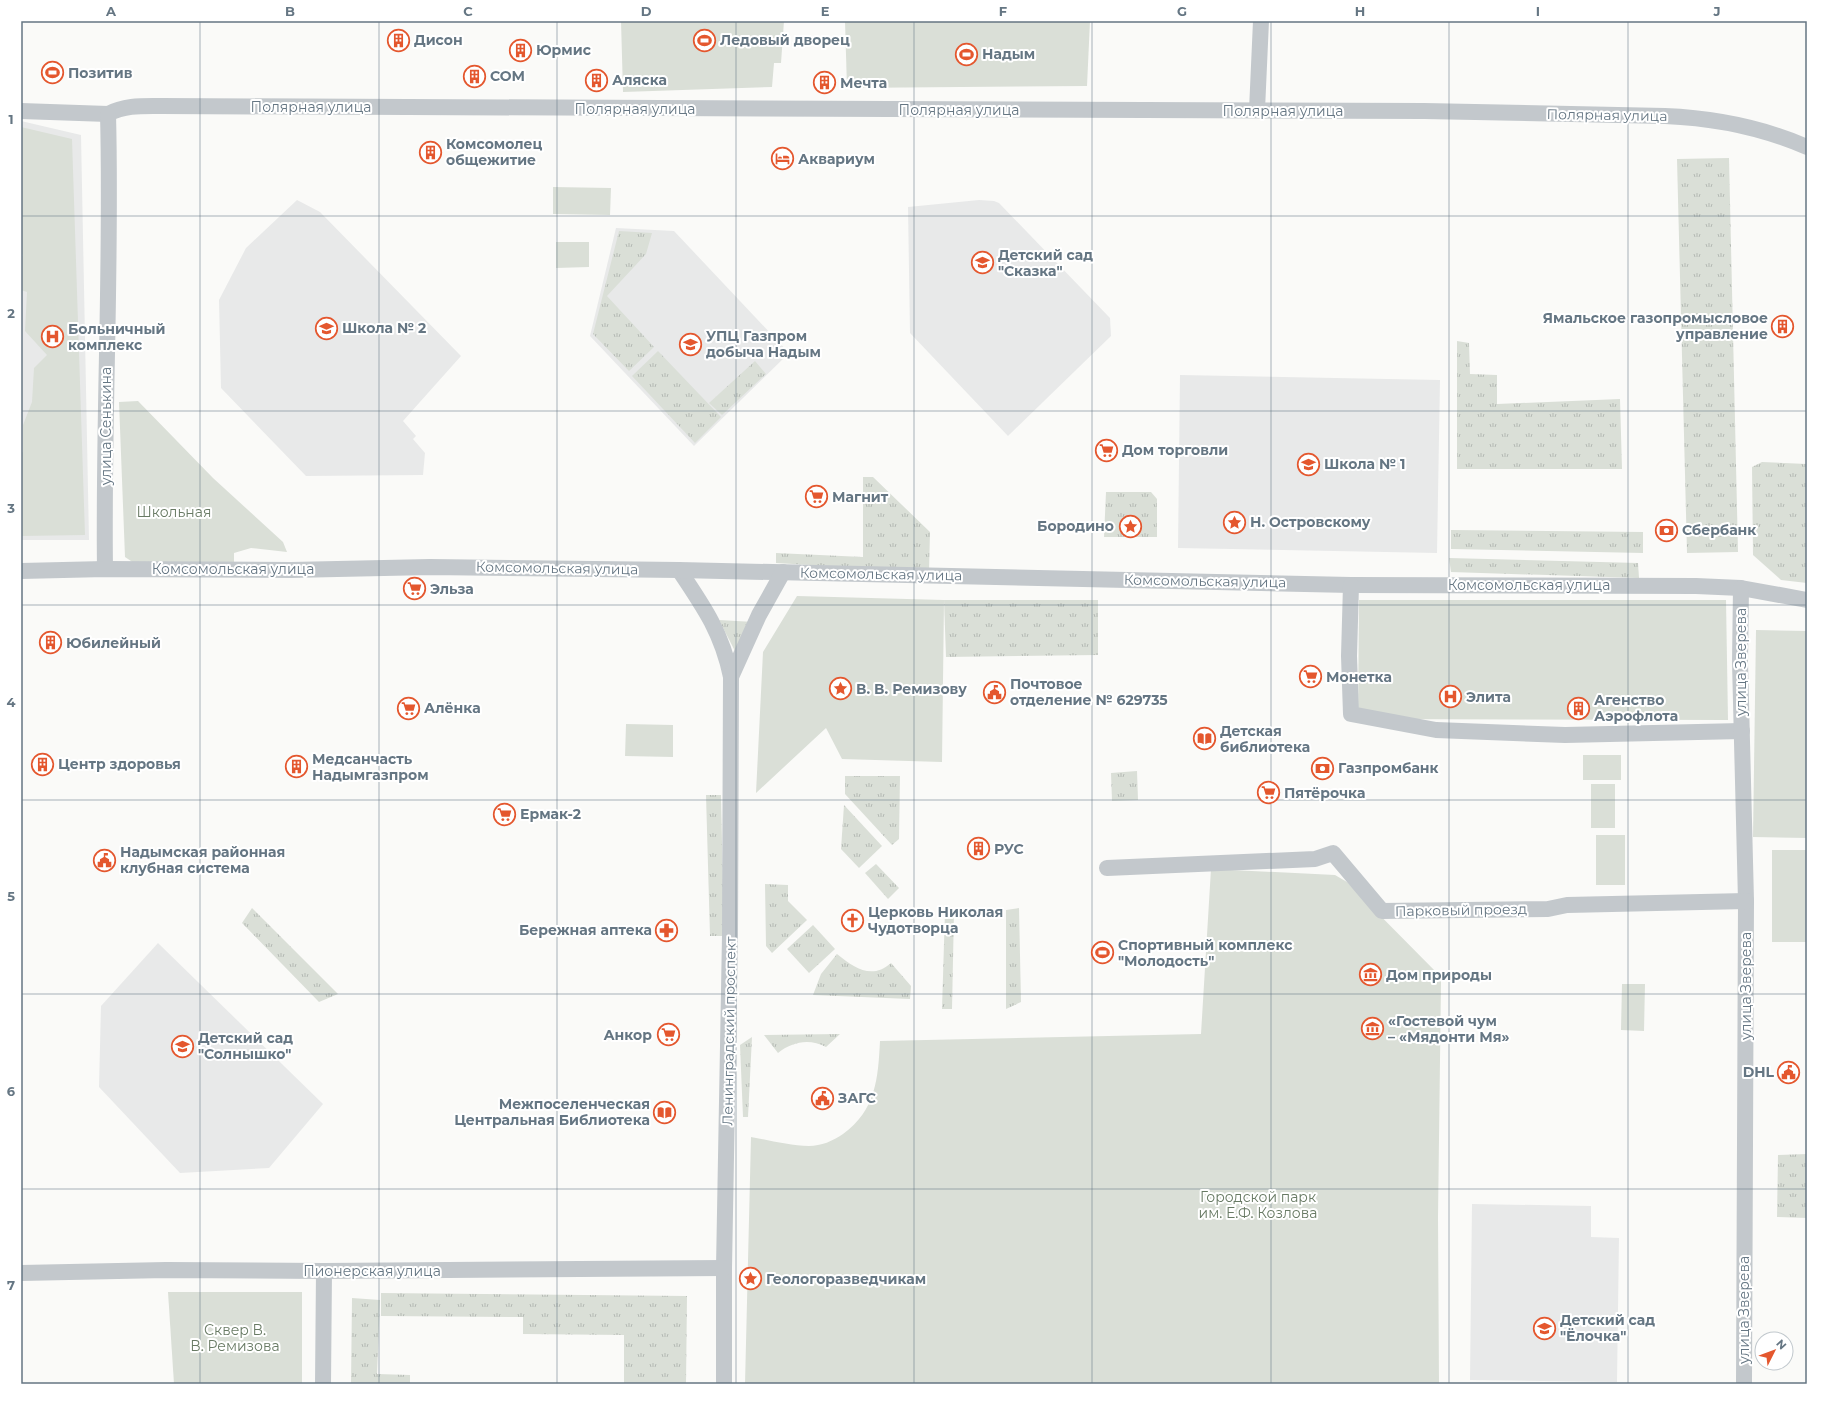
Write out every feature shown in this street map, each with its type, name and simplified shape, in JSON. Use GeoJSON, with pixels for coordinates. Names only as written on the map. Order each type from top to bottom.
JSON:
{"type":"FeatureCollection","features":[{"type":"Feature","properties":{"kind":"street"},"geometry":{"type":"LineString","coordinates":[[1257,110],[1261,21]]}},
{"type":"Feature","properties":{"kind":"street","name":"Полярная улица"},"geometry":{"type":"LineString","coordinates":[[108,114],[117,109],[129,107],[161,106],[298,108],[1257,110],[1702,117],[1739,124],[1787,138],[1807,147]]}},
{"type":"Feature","properties":{"kind":"street"},"geometry":{"type":"LineString","coordinates":[[21,111],[108,114]]}},
{"type":"Feature","properties":{"kind":"street","name":"улица Сенькина"},"geometry":{"type":"LineString","coordinates":[[105,569],[106,362],[109,235],[108,114]]}},
{"type":"Feature","properties":{"kind":"street","name":"Комсомольская улица"},"geometry":{"type":"LineString","coordinates":[[21,571],[105,569],[291,570],[430,567],[782,572],[1351,585],[1696,586],[1741,588],[1807,600]]}},
{"type":"Feature","properties":{"kind":"street"},"geometry":{"type":"LineString","coordinates":[[679,570],[708,613],[726,653],[731,677]]}},
{"type":"Feature","properties":{"kind":"street"},"geometry":{"type":"LineString","coordinates":[[731,677],[758,615],[782,572]]}},
{"type":"Feature","properties":{"kind":"street"},"geometry":{"type":"LineString","coordinates":[[1351,585],[1349,649],[1351,714],[1436,730],[1565,735],[1742,731]]}},
{"type":"Feature","properties":{"kind":"street","name":"улица Зверева"},"geometry":{"type":"LineString","coordinates":[[1741,588],[1742,731],[1746,900],[1744,1384]]}},
{"type":"Feature","properties":{"kind":"street","name":"Ленинградский проспект"},"geometry":{"type":"LineString","coordinates":[[724,1384],[724,1268],[728,1128],[731,677]]}},
{"type":"Feature","properties":{"kind":"street","name":"Парковый проезд"},"geometry":{"type":"LineString","coordinates":[[1107,868],[1315,859],[1333,853],[1382,911],[1548,909],[1568,905],[1746,900]]}},
{"type":"Feature","properties":{"kind":"street","name":"Пионерская улица"},"geometry":{"type":"LineString","coordinates":[[21,1273],[166,1270],[324,1271],[724,1268]]}},
{"type":"Feature","properties":{"kind":"street"},"geometry":{"type":"LineString","coordinates":[[323,1384],[324,1271]]}},
{"type":"Feature","properties":{"kind":"shaded area","name":"Больничный комплекс"},"geometry":{"type":"Polygon","coordinates":[[[21,121],[81,135],[89,540],[21,540],[21,121]]]}},
{"type":"Feature","properties":{"kind":"shaded area","name":"Школа № 2"},"geometry":{"type":"Polygon","coordinates":[[[297,200],[320,212],[461,356],[403,421],[416,436],[413,439],[425,453],[423,475],[306,476],[221,388],[219,300],[246,248],[297,200]]]}},
{"type":"Feature","properties":{"kind":"shaded area","name":"Детский сад \"Сказка\""},"geometry":{"type":"Polygon","coordinates":[[[979,200],[994,201],[999,203],[1110,318],[1111,336],[1008,436],[910,333],[908,207],[979,200]]]}},
{"type":"Feature","properties":{"kind":"shaded area","name":"УПЦ Газпром добыча Надым"},"geometry":{"type":"Polygon","coordinates":[[[616,228],[674,231],[789,353],[694,446],[590,336],[616,228]]]}},
{"type":"Feature","properties":{"kind":"shaded area","name":"Школа № 1"},"geometry":{"type":"Polygon","coordinates":[[[1180,375],[1440,380],[1437,553],[1178,548],[1180,375]]]}},
{"type":"Feature","properties":{"kind":"shaded area","name":"Детский сад \"Солнышко\""},"geometry":{"type":"Polygon","coordinates":[[[158,943],[323,1104],[269,1168],[180,1173],[99,1087],[101,1006],[158,943]]]}},
{"type":"Feature","properties":{"kind":"shaded area","name":"Детский сад \"Ёлочка\""},"geometry":{"type":"Polygon","coordinates":[[[1472,1204],[1591,1206],[1591,1237],[1619,1238],[1617,1382],[1470,1380],[1472,1204]]]}},
{"type":"Feature","properties":{"kind":"green space"},"geometry":{"type":"Polygon","coordinates":[[[621,21],[784,21],[781,63],[774,63],[772,87],[623,92],[621,21]]]}},
{"type":"Feature","properties":{"kind":"green space","name":"Надым"},"geometry":{"type":"Polygon","coordinates":[[[845,21],[1090,21],[1087,86],[847,88],[845,21]]]}},
{"type":"Feature","properties":{"kind":"green space","name":"Больничный комплекс"},"geometry":{"type":"Polygon","coordinates":[[[21,127],[72,139],[85,535],[21,536],[21,453],[23,452],[23,425],[32,402],[34,368],[47,355],[25,331],[27,292],[21,290],[21,258],[23,255],[21,254],[21,127]]]}},
{"type":"Feature","properties":{"kind":"green space"},"geometry":{"type":"Polygon","coordinates":[[[1729,158],[1738,552],[1687,553],[1677,159],[1729,158]]]}},
{"type":"Feature","properties":{"kind":"green space"},"geometry":{"type":"Polygon","coordinates":[[[553,187],[611,188],[610,215],[553,214],[553,187]]]}},
{"type":"Feature","properties":{"kind":"green space"},"geometry":{"type":"Polygon","coordinates":[[[619,231],[652,233],[646,254],[607,296],[654,347],[629,371],[593,334],[619,231]]]}},
{"type":"Feature","properties":{"kind":"green space"},"geometry":{"type":"Polygon","coordinates":[[[556,242],[589,242],[589,267],[556,268],[556,242]]]}},
{"type":"Feature","properties":{"kind":"green space"},"geometry":{"type":"Polygon","coordinates":[[[1457,341],[1469,343],[1470,374],[1497,375],[1497,404],[1620,399],[1622,469],[1457,469],[1457,341]]]}},
{"type":"Feature","properties":{"kind":"green space"},"geometry":{"type":"Polygon","coordinates":[[[658,351],[721,417],[695,443],[632,376],[658,351]]]}},
{"type":"Feature","properties":{"kind":"green space"},"geometry":{"type":"Polygon","coordinates":[[[755,361],[766,374],[722,415],[709,403],[755,361]]]}},
{"type":"Feature","properties":{"kind":"green space","name":"Школьная"},"geometry":{"type":"Polygon","coordinates":[[[138,401],[213,478],[283,542],[287,552],[251,548],[234,553],[234,565],[134,563],[125,557],[119,402],[138,401]]]}},
{"type":"Feature","properties":{"kind":"green space"},"geometry":{"type":"Polygon","coordinates":[[[1762,462],[1807,464],[1807,583],[1781,580],[1753,555],[1752,467],[1762,462]]]}},
{"type":"Feature","properties":{"kind":"green space"},"geometry":{"type":"Polygon","coordinates":[[[863,477],[873,477],[930,532],[929,572],[776,563],[776,553],[863,557],[863,477]]]}},
{"type":"Feature","properties":{"kind":"green space"},"geometry":{"type":"Polygon","coordinates":[[[1106,492],[1151,492],[1157,499],[1157,537],[1104,537],[1106,492]]]}},
{"type":"Feature","properties":{"kind":"green space"},"geometry":{"type":"Polygon","coordinates":[[[1451,530],[1643,532],[1643,553],[1451,549],[1451,530]]]}},
{"type":"Feature","properties":{"kind":"green space"},"geometry":{"type":"Polygon","coordinates":[[[1449,558],[1638,563],[1639,578],[1451,572],[1449,558]]]}},
{"type":"Feature","properties":{"kind":"green space"},"geometry":{"type":"Polygon","coordinates":[[[797,596],[944,600],[942,762],[842,759],[826,728],[756,793],[763,652],[797,596]]]}},
{"type":"Feature","properties":{"kind":"green space"},"geometry":{"type":"Polygon","coordinates":[[[944,600],[1098,600],[1098,655],[946,657],[944,600]]]}},
{"type":"Feature","properties":{"kind":"green space"},"geometry":{"type":"Polygon","coordinates":[[[1359,600],[1726,600],[1728,720],[1358,719],[1359,600]]]}},
{"type":"Feature","properties":{"kind":"green space"},"geometry":{"type":"Polygon","coordinates":[[[719,620],[754,622],[737,655],[719,620]]]}},
{"type":"Feature","properties":{"kind":"green space"},"geometry":{"type":"Polygon","coordinates":[[[1756,630],[1807,631],[1807,838],[1753,837],[1756,630]]]}},
{"type":"Feature","properties":{"kind":"green space"},"geometry":{"type":"Polygon","coordinates":[[[626,724],[673,725],[673,757],[625,756],[626,724]]]}},
{"type":"Feature","properties":{"kind":"green space"},"geometry":{"type":"Polygon","coordinates":[[[1583,755],[1621,755],[1621,780],[1583,780],[1583,755]]]}},
{"type":"Feature","properties":{"kind":"green space"},"geometry":{"type":"Polygon","coordinates":[[[1137,771],[1138,800],[1112,801],[1111,773],[1137,771]]]}},
{"type":"Feature","properties":{"kind":"green space"},"geometry":{"type":"Polygon","coordinates":[[[845,776],[900,776],[899,839],[892,845],[845,794],[845,776]]]}},
{"type":"Feature","properties":{"kind":"green space"},"geometry":{"type":"Polygon","coordinates":[[[1591,784],[1615,784],[1615,828],[1591,828],[1591,784]]]}},
{"type":"Feature","properties":{"kind":"green space"},"geometry":{"type":"Polygon","coordinates":[[[706,795],[721,795],[724,936],[710,936],[706,795]]]}},
{"type":"Feature","properties":{"kind":"green space"},"geometry":{"type":"Polygon","coordinates":[[[844,805],[882,846],[859,868],[841,849],[844,805]]]}},
{"type":"Feature","properties":{"kind":"green space"},"geometry":{"type":"Polygon","coordinates":[[[1596,835],[1625,835],[1625,885],[1596,885],[1596,835]]]}},
{"type":"Feature","properties":{"kind":"green space"},"geometry":{"type":"Polygon","coordinates":[[[1772,850],[1807,850],[1807,942],[1772,942],[1772,850]]]}},
{"type":"Feature","properties":{"kind":"green space"},"geometry":{"type":"Polygon","coordinates":[[[876,864],[899,888],[888,899],[865,873],[876,864]]]}},
{"type":"Feature","properties":{"kind":"green space","name":"Городской парк им. Е.Ф. Козлова"},"geometry":{"type":"Polygon","coordinates":[[[1211,869],[1335,875],[1347,882],[1438,974],[1441,982],[1438,1217],[1439,1384],[745,1384],[751,1137],[787,1144],[809,1146],[827,1143],[843,1134],[854,1125],[869,1104],[876,1081],[880,1041],[1201,1034],[1211,869]]]}},
{"type":"Feature","properties":{"kind":"green space"},"geometry":{"type":"Polygon","coordinates":[[[765,884],[788,885],[788,901],[807,920],[772,953],[766,946],[765,884]]]}},
{"type":"Feature","properties":{"kind":"green space"},"geometry":{"type":"Polygon","coordinates":[[[252,908],[338,994],[319,1002],[242,923],[252,908]]]}},
{"type":"Feature","properties":{"kind":"green space"},"geometry":{"type":"Polygon","coordinates":[[[1019,908],[1021,1002],[1006,1009],[1006,910],[1019,908]]]}},
{"type":"Feature","properties":{"kind":"green space"},"geometry":{"type":"Polygon","coordinates":[[[945,911],[954,911],[952,1009],[942,1009],[945,911]]]}},
{"type":"Feature","properties":{"kind":"green space"},"geometry":{"type":"Polygon","coordinates":[[[813,925],[835,949],[809,973],[787,949],[813,925]]]}},
{"type":"Feature","properties":{"kind":"green space"},"geometry":{"type":"Polygon","coordinates":[[[837,954],[850,964],[863,970],[877,971],[891,963],[911,986],[910,999],[813,995],[821,974],[837,954]]]}},
{"type":"Feature","properties":{"kind":"green space"},"geometry":{"type":"Polygon","coordinates":[[[1622,984],[1645,984],[1644,1031],[1621,1030],[1622,984]]]}},
{"type":"Feature","properties":{"kind":"green space"},"geometry":{"type":"Polygon","coordinates":[[[840,1034],[826,1047],[820,1044],[801,1042],[789,1046],[778,1053],[764,1035],[840,1034]]]}},
{"type":"Feature","properties":{"kind":"green space"},"geometry":{"type":"Polygon","coordinates":[[[752,1037],[748,1117],[743,1117],[740,1045],[752,1037]]]}},
{"type":"Feature","properties":{"kind":"green space"},"geometry":{"type":"Polygon","coordinates":[[[1807,1154],[1807,1218],[1777,1217],[1778,1155],[1807,1154]]]}},
{"type":"Feature","properties":{"kind":"green space","name":"Сквер В. В. Ремизова"},"geometry":{"type":"Polygon","coordinates":[[[168,1292],[302,1292],[302,1384],[174,1384],[168,1292]]]}},
{"type":"Feature","properties":{"kind":"green space"},"geometry":{"type":"Polygon","coordinates":[[[381,1293],[687,1296],[686,1384],[624,1384],[624,1335],[523,1334],[523,1317],[381,1316],[381,1293]]]}},
{"type":"Feature","properties":{"kind":"green space"},"geometry":{"type":"Polygon","coordinates":[[[352,1298],[380,1300],[377,1374],[410,1375],[410,1384],[351,1384],[352,1298]]]}},
{"type":"Feature","properties":{"kind":"place","name":"Дисон"},"geometry":{"type":"Point","coordinates":[399,40]}},
{"type":"Feature","properties":{"kind":"place","name":"Ледовый дворец"},"geometry":{"type":"Point","coordinates":[705,40]}},
{"type":"Feature","properties":{"kind":"place","name":"Юрмис"},"geometry":{"type":"Point","coordinates":[520,50]}},
{"type":"Feature","properties":{"kind":"place","name":"Надым"},"geometry":{"type":"Point","coordinates":[967,54]}},
{"type":"Feature","properties":{"kind":"place","name":"Позитив"},"geometry":{"type":"Point","coordinates":[52,73]}},
{"type":"Feature","properties":{"kind":"place","name":"СОМ"},"geometry":{"type":"Point","coordinates":[475,76]}},
{"type":"Feature","properties":{"kind":"place","name":"Аляска"},"geometry":{"type":"Point","coordinates":[597,80]}},
{"type":"Feature","properties":{"kind":"place","name":"Мечта"},"geometry":{"type":"Point","coordinates":[824,83]}},
{"type":"Feature","properties":{"kind":"place","name":"Комсомолец общежитие"},"geometry":{"type":"Point","coordinates":[430,152]}},
{"type":"Feature","properties":{"kind":"place","name":"Аквариум"},"geometry":{"type":"Point","coordinates":[782,159]}},
{"type":"Feature","properties":{"kind":"place","name":"Детский сад \"Сказка\""},"geometry":{"type":"Point","coordinates":[983,263]}},
{"type":"Feature","properties":{"kind":"place","name":"Ямальское газопромысловое управление"},"geometry":{"type":"Point","coordinates":[1783,326]}},
{"type":"Feature","properties":{"kind":"place","name":"Школа № 2"},"geometry":{"type":"Point","coordinates":[327,328]}},
{"type":"Feature","properties":{"kind":"place","name":"Больничный комплекс"},"geometry":{"type":"Point","coordinates":[53,337]}},
{"type":"Feature","properties":{"kind":"place","name":"УПЦ Газпром добыча Надым"},"geometry":{"type":"Point","coordinates":[690,344]}},
{"type":"Feature","properties":{"kind":"place","name":"Дом торговли"},"geometry":{"type":"Point","coordinates":[1107,450]}},
{"type":"Feature","properties":{"kind":"place","name":"Школа № 1"},"geometry":{"type":"Point","coordinates":[1309,464]}},
{"type":"Feature","properties":{"kind":"place","name":"Магнит"},"geometry":{"type":"Point","coordinates":[817,497]}},
{"type":"Feature","properties":{"kind":"place","name":"Н. Островскому"},"geometry":{"type":"Point","coordinates":[1234,522]}},
{"type":"Feature","properties":{"kind":"place","name":"Бородино"},"geometry":{"type":"Point","coordinates":[1130,526]}},
{"type":"Feature","properties":{"kind":"place","name":"Сбербанк"},"geometry":{"type":"Point","coordinates":[1666,530]}},
{"type":"Feature","properties":{"kind":"place","name":"Эльза"},"geometry":{"type":"Point","coordinates":[414,589]}},
{"type":"Feature","properties":{"kind":"place","name":"Юбилейный"},"geometry":{"type":"Point","coordinates":[50,643]}},
{"type":"Feature","properties":{"kind":"place","name":"Монетка"},"geometry":{"type":"Point","coordinates":[1311,677]}},
{"type":"Feature","properties":{"kind":"place","name":"В. В. Ремизову"},"geometry":{"type":"Point","coordinates":[841,689]}},
{"type":"Feature","properties":{"kind":"place","name":"Почтовое отделение № 629735"},"geometry":{"type":"Point","coordinates":[994,692]}},
{"type":"Feature","properties":{"kind":"place","name":"Элита"},"geometry":{"type":"Point","coordinates":[1451,697]}},
{"type":"Feature","properties":{"kind":"place","name":"Алёнка"},"geometry":{"type":"Point","coordinates":[409,708]}},
{"type":"Feature","properties":{"kind":"place","name":"Агенство Аэрофлота"},"geometry":{"type":"Point","coordinates":[1579,708]}},
{"type":"Feature","properties":{"kind":"place","name":"Детская библиотека"},"geometry":{"type":"Point","coordinates":[1205,739]}},
{"type":"Feature","properties":{"kind":"place","name":"Центр здоровья"},"geometry":{"type":"Point","coordinates":[43,764]}},
{"type":"Feature","properties":{"kind":"place","name":"Медсанчасть Надымгазпром"},"geometry":{"type":"Point","coordinates":[297,767]}},
{"type":"Feature","properties":{"kind":"place","name":"Газпромбанк"},"geometry":{"type":"Point","coordinates":[1322,768]}},
{"type":"Feature","properties":{"kind":"place","name":"Пятёрочка"},"geometry":{"type":"Point","coordinates":[1268,793]}},
{"type":"Feature","properties":{"kind":"place","name":"Ермак-2"},"geometry":{"type":"Point","coordinates":[505,814]}},
{"type":"Feature","properties":{"kind":"place","name":"РУС"},"geometry":{"type":"Point","coordinates":[978,849]}},
{"type":"Feature","properties":{"kind":"place","name":"Надымская районная клубная система"},"geometry":{"type":"Point","coordinates":[104,860]}},
{"type":"Feature","properties":{"kind":"place","name":"Церковь Николая Чудотворца"},"geometry":{"type":"Point","coordinates":[852,920]}},
{"type":"Feature","properties":{"kind":"place","name":"Бережная аптека"},"geometry":{"type":"Point","coordinates":[667,930]}},
{"type":"Feature","properties":{"kind":"place","name":"Спортивный комплекс \"Молодость\""},"geometry":{"type":"Point","coordinates":[1102,953]}},
{"type":"Feature","properties":{"kind":"place","name":"Дом природы"},"geometry":{"type":"Point","coordinates":[1371,975]}},
{"type":"Feature","properties":{"kind":"place","name":"«Гостевой чум – «Мядонти Мя»"},"geometry":{"type":"Point","coordinates":[1373,1029]}},
{"type":"Feature","properties":{"kind":"place","name":"Анкор"},"geometry":{"type":"Point","coordinates":[668,1035]}},
{"type":"Feature","properties":{"kind":"place","name":"Детский сад \"Солнышко\""},"geometry":{"type":"Point","coordinates":[182,1046]}},
{"type":"Feature","properties":{"kind":"place","name":"DHL"},"geometry":{"type":"Point","coordinates":[1789,1072]}},
{"type":"Feature","properties":{"kind":"place","name":"ЗАГС"},"geometry":{"type":"Point","coordinates":[823,1098]}},
{"type":"Feature","properties":{"kind":"place","name":"Межпоселенческая Центральная Библиотека"},"geometry":{"type":"Point","coordinates":[665,1112]}},
{"type":"Feature","properties":{"kind":"place","name":"Геологоразведчикам"},"geometry":{"type":"Point","coordinates":[751,1279]}},
{"type":"Feature","properties":{"kind":"place","name":"Детский сад \"Ёлочка\""},"geometry":{"type":"Point","coordinates":[1544,1328]}}]}
